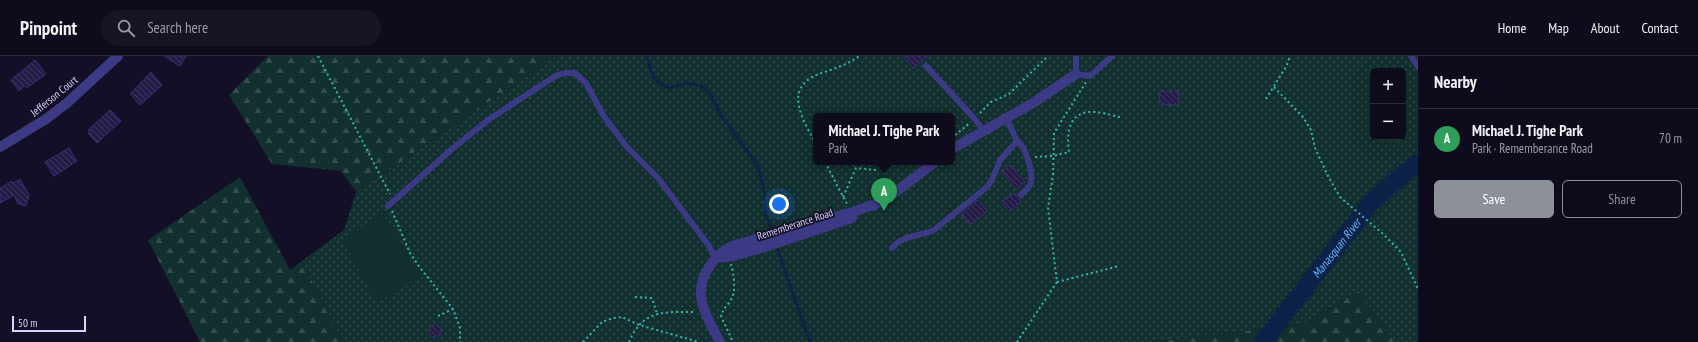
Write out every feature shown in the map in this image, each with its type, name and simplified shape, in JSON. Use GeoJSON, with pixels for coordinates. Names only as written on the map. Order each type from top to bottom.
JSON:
{"type":"FeatureCollection","features":[{"type":"Feature","properties":{"kind":"street","name":"Jefferson Court"},"geometry":{"type":"LineString","coordinates":[[0,147],[46,119],[67,103],[118,56]]}},
{"type":"Feature","properties":{"kind":"street"},"geometry":{"type":"LineString","coordinates":[[955,147],[983,130],[1033,104],[1076,74]]}},
{"type":"Feature","properties":{"kind":"street","name":"Rememberance Road"},"geometry":{"type":"LineString","coordinates":[[720,342],[705,312],[701,298],[701,283],[703,276],[715,258],[727,248],[767,241],[838,223],[858,215],[897,191],[931,165]]}},
{"type":"Feature","properties":{"kind":"street","name":"Rememberance Road"},"geometry":{"type":"LineString","coordinates":[[782,237],[878,203]]}},
{"type":"Feature","properties":{"kind":"street","name":"Rememberance Road"},"geometry":{"type":"LineString","coordinates":[[715,258],[729,257],[767,241]]}},
{"type":"Feature","properties":{"kind":"lane"},"geometry":{"type":"LineString","coordinates":[[1076,56],[1076,74],[1090,76],[1112,56]]}},
{"type":"Feature","properties":{"kind":"lane"},"geometry":{"type":"LineString","coordinates":[[1411,56],[1418,67]]}},
{"type":"Feature","properties":{"kind":"lane"},"geometry":{"type":"LineString","coordinates":[[926,66],[974,118],[983,130]]}},
{"type":"Feature","properties":{"kind":"lane"},"geometry":{"type":"LineString","coordinates":[[388,206],[452,149],[488,120],[557,75],[567,72],[575,73],[586,83],[603,115],[626,146],[658,178],[709,246],[715,258]]}},
{"type":"Feature","properties":{"kind":"lane"},"geometry":{"type":"LineString","coordinates":[[1006,118],[1017,141],[1020,143],[1028,157],[1031,184],[1022,195]]}},
{"type":"Feature","properties":{"kind":"lane"},"geometry":{"type":"LineString","coordinates":[[892,248],[897,242],[905,238],[926,234],[934,230],[987,187],[992,180],[1000,160],[1017,141]]}},
{"type":"Feature","properties":{"kind":"path"},"geometry":{"type":"LineString","coordinates":[[318,56],[391,196],[388,206],[393,213],[410,253],[453,309],[460,328],[460,342]]}},
{"type":"Feature","properties":{"kind":"path"},"geometry":{"type":"LineString","coordinates":[[813,138],[800,114],[797,102],[802,86],[807,80],[840,67],[859,56]]}},
{"type":"Feature","properties":{"kind":"path"},"geometry":{"type":"LineString","coordinates":[[955,134],[991,102],[1009,94],[1048,56]]}},
{"type":"Feature","properties":{"kind":"path"},"geometry":{"type":"LineString","coordinates":[[1266,99],[1287,65],[1290,56]]}},
{"type":"Feature","properties":{"kind":"path"},"geometry":{"type":"LineString","coordinates":[[1057,282],[1048,208],[1053,175],[1054,133],[1090,76]]}},
{"type":"Feature","properties":{"kind":"path"},"geometry":{"type":"LineString","coordinates":[[1274,87],[1303,118],[1311,130],[1315,148],[1340,197],[1382,233],[1401,252],[1418,289]]}},
{"type":"Feature","properties":{"kind":"path"},"geometry":{"type":"LineString","coordinates":[[1028,157],[1053,156],[1069,152],[1067,138],[1069,126],[1074,119],[1080,115],[1095,112],[1120,117]]}},
{"type":"Feature","properties":{"kind":"path"},"geometry":{"type":"LineString","coordinates":[[827,165],[847,205],[853,212]]}},
{"type":"Feature","properties":{"kind":"path"},"geometry":{"type":"LineString","coordinates":[[843,197],[856,168],[876,170],[883,165]]}},
{"type":"Feature","properties":{"kind":"path"},"geometry":{"type":"LineString","coordinates":[[729,257],[734,275],[732,298],[730,303],[725,306],[720,316],[733,342]]}},
{"type":"Feature","properties":{"kind":"path"},"geometry":{"type":"LineString","coordinates":[[1016,342],[1057,282],[1119,266]]}},
{"type":"Feature","properties":{"kind":"path"},"geometry":{"type":"LineString","coordinates":[[634,297],[652,298],[657,314]]}},
{"type":"Feature","properties":{"kind":"path"},"geometry":{"type":"LineString","coordinates":[[438,316],[453,309]]}},
{"type":"Feature","properties":{"kind":"path"},"geometry":{"type":"LineString","coordinates":[[629,342],[639,325],[650,316],[662,312],[705,312]]}},
{"type":"Feature","properties":{"kind":"path"},"geometry":{"type":"LineString","coordinates":[[583,342],[602,322],[613,318],[622,317],[639,325],[699,342]]}},
{"type":"Feature","properties":{"kind":"green space"},"geometry":{"type":"Polygon","coordinates":[[[268,56],[557,56],[356,192],[341,171],[272,164],[229,95],[268,56]]]}},
{"type":"Feature","properties":{"kind":"green space"},"geometry":{"type":"Polygon","coordinates":[[[557,56],[1418,56],[1418,342],[1395,342],[1359,291],[1302,324],[1154,342],[343,342],[302,261],[344,230],[356,192],[557,56]]]}},
{"type":"Feature","properties":{"kind":"green space"},"geometry":{"type":"Polygon","coordinates":[[[240,177],[290,270],[302,261],[343,342],[200,342],[148,240],[240,177]]]}},
{"type":"Feature","properties":{"kind":"green space"},"geometry":{"type":"Polygon","coordinates":[[[383,213],[421,276],[377,303],[342,240],[383,213]]]}},
{"type":"Feature","properties":{"kind":"green space"},"geometry":{"type":"Polygon","coordinates":[[[1359,291],[1396,342],[1154,342],[1302,324],[1359,291]]]}},
{"type":"Feature","properties":{"kind":"building"},"geometry":{"type":"Polygon","coordinates":[[[164,56],[186,56],[180,66],[164,56]]]}},
{"type":"Feature","properties":{"kind":"building"},"geometry":{"type":"Polygon","coordinates":[[[903,56],[927,56],[913,68],[903,56]]]}},
{"type":"Feature","properties":{"kind":"building"},"geometry":{"type":"Polygon","coordinates":[[[35,60],[46,74],[27,88],[25,86],[19,91],[11,80],[35,60]]]}},
{"type":"Feature","properties":{"kind":"building"},"geometry":{"type":"Polygon","coordinates":[[[151,72],[162,85],[140,105],[130,94],[151,72]]]}},
{"type":"Feature","properties":{"kind":"building"},"geometry":{"type":"Polygon","coordinates":[[[1160,91],[1179,92],[1178,105],[1159,104],[1160,91]]]}},
{"type":"Feature","properties":{"kind":"building"},"geometry":{"type":"Polygon","coordinates":[[[110,110],[121,121],[97,143],[88,133],[90,131],[88,130],[110,110]]]}},
{"type":"Feature","properties":{"kind":"building"},"geometry":{"type":"Polygon","coordinates":[[[69,148],[77,161],[54,176],[45,162],[69,148]]]}},
{"type":"Feature","properties":{"kind":"building"},"geometry":{"type":"Polygon","coordinates":[[[1010,165],[1025,182],[1016,189],[1002,172],[1010,165]]]}},
{"type":"Feature","properties":{"kind":"building"},"geometry":{"type":"Polygon","coordinates":[[[20,179],[29,195],[26,206],[18,204],[14,195],[0,203],[0,188],[12,181],[13,183],[20,179]]]}},
{"type":"Feature","properties":{"kind":"building"},"geometry":{"type":"Polygon","coordinates":[[[1014,193],[1021,202],[1009,211],[1001,202],[1014,193]]]}},
{"type":"Feature","properties":{"kind":"building"},"geometry":{"type":"Polygon","coordinates":[[[978,200],[987,211],[970,225],[961,214],[978,200]]]}},
{"type":"Feature","properties":{"kind":"building"},"geometry":{"type":"Polygon","coordinates":[[[433,325],[437,325],[441,331],[437,337],[433,337],[429,333],[429,329],[433,325]]]}},
{"type":"Feature","properties":{"kind":"waterway"},"geometry":{"type":"LineString","coordinates":[[647,56],[653,76],[663,85],[669,88],[686,83],[702,86],[710,94],[721,115],[757,165],[764,189],[766,215],[772,232]]}},
{"type":"Feature","properties":{"kind":"waterway","name":"Manasquan River"},"geometry":{"type":"LineString","coordinates":[[1263,342],[1370,204],[1404,173],[1418,163]]}},
{"type":"Feature","properties":{"kind":"waterway"},"geometry":{"type":"LineString","coordinates":[[776,245],[810,342]]}},
{"type":"Feature","properties":{"kind":"place","name":"Michael J. Tighe Park"},"geometry":{"type":"Point","coordinates":[884,211]}}]}
